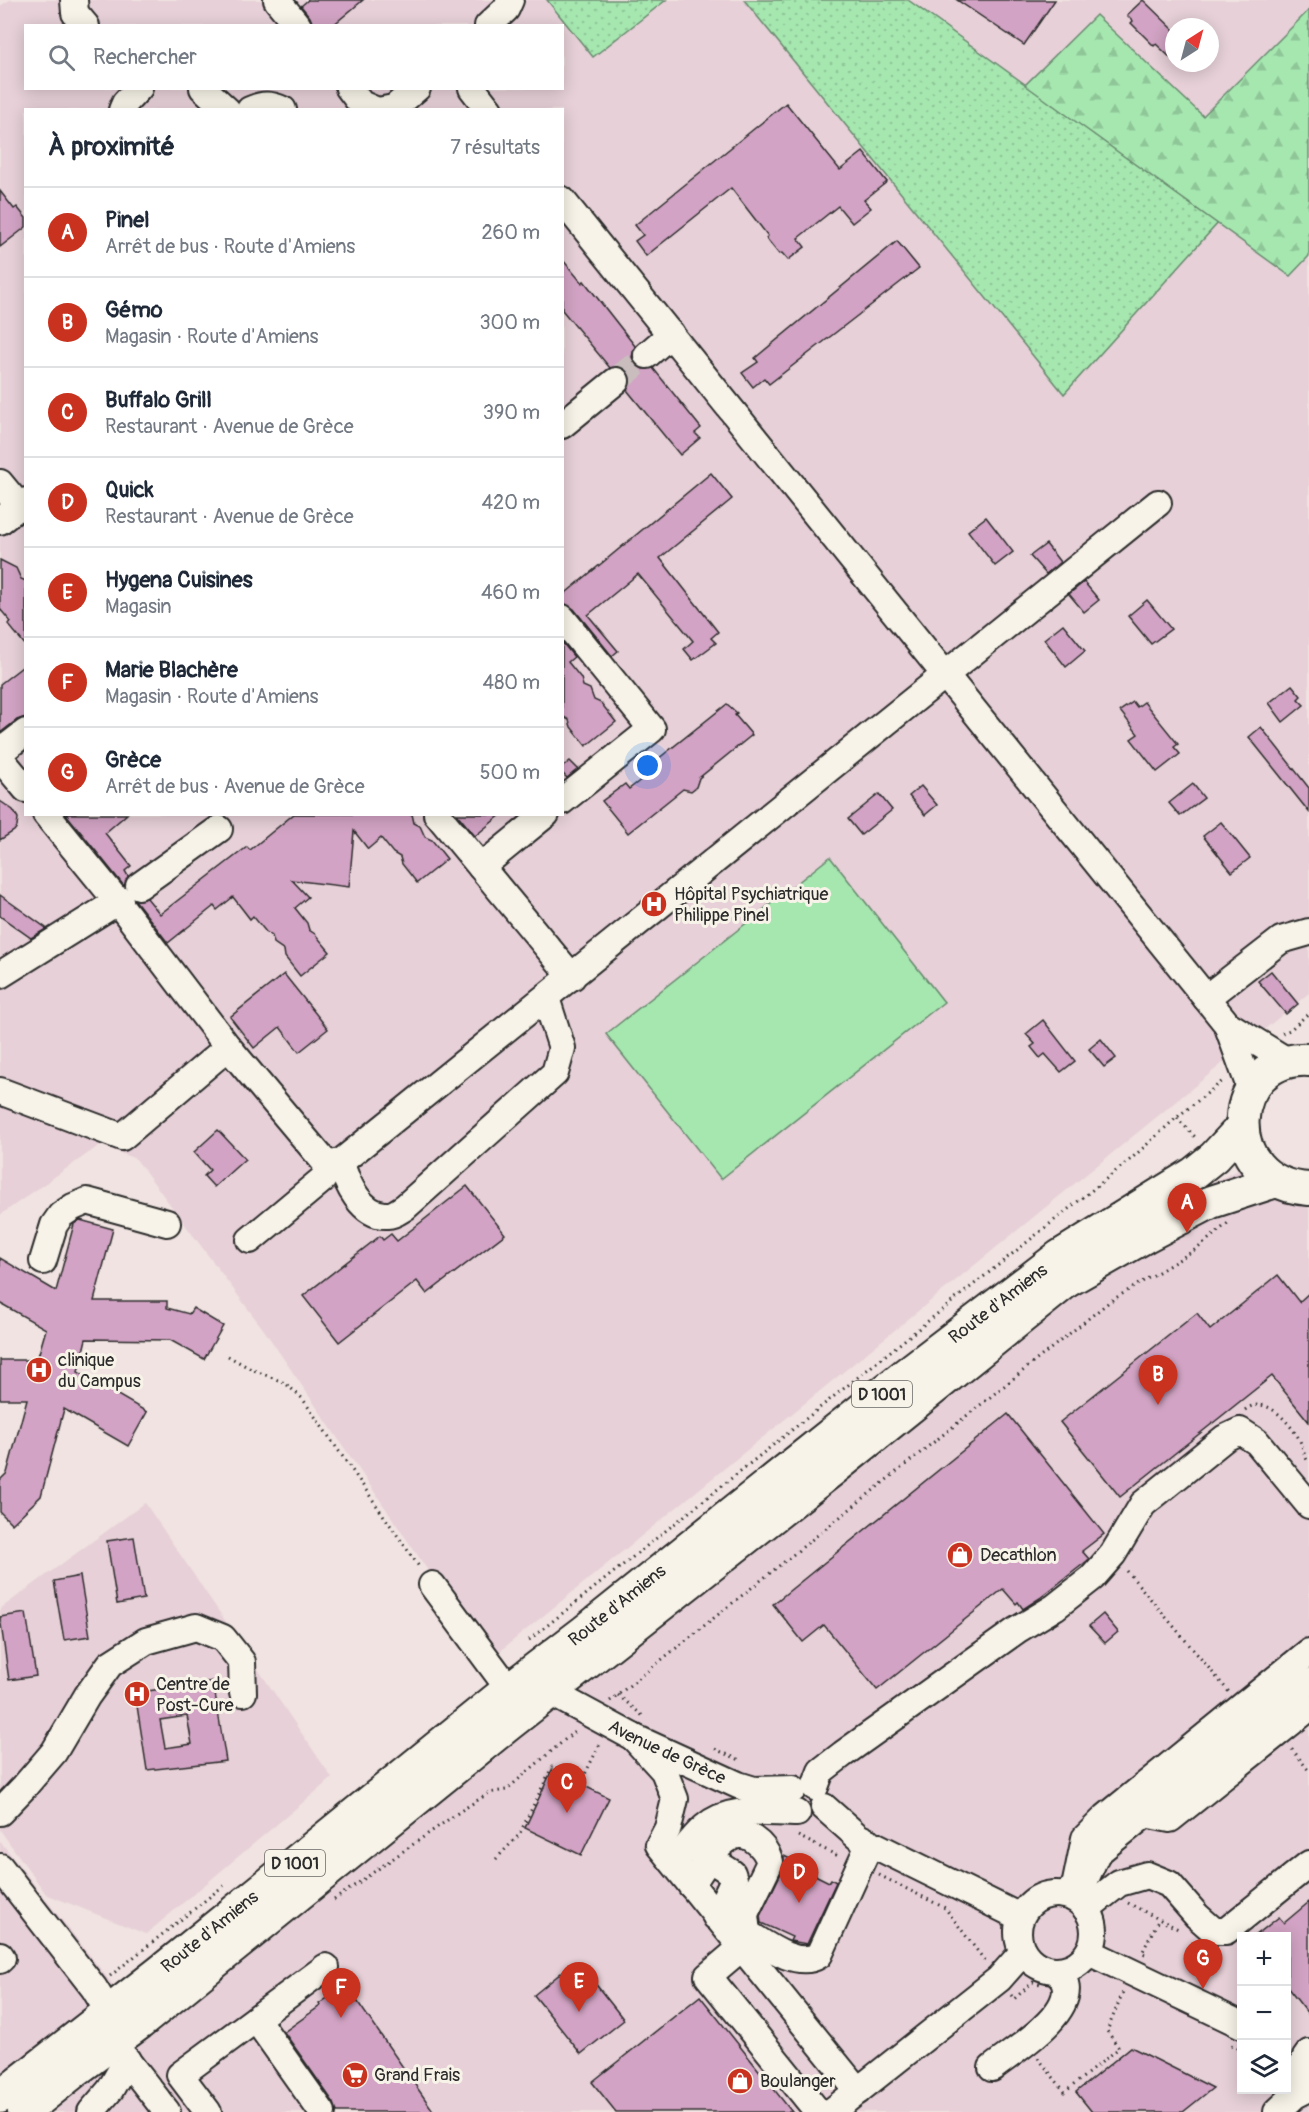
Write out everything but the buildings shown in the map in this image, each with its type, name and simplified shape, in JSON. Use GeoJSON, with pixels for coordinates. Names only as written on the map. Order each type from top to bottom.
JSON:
{"type":"FeatureCollection","features":[{"type":"Feature","properties":{"kind":"main road"},"geometry":{"type":"LineString","coordinates":[[1299,1061],[1274,1068],[1261,1078],[1245,1102],[1242,1127],[1246,1149],[1259,1168],[1276,1181],[1292,1187],[1309,1188]]}},
{"type":"Feature","properties":{"kind":"main road","name":"Route d'Amiens"},"geometry":{"type":"LineString","coordinates":[[24,2112],[75,2071],[120,2051],[304,1890],[530,1685],[585,1631],[906,1374],[1059,1256],[1194,1173],[1214,1157],[1242,1127]]}},
{"type":"Feature","properties":{"kind":"main road","name":"Route d'Amiens"},"geometry":{"type":"LineString","coordinates":[[0,2097],[101,2000],[162,1971],[530,1685],[835,1468],[1067,1281],[1211,1202],[1276,1181]]}},
{"type":"Feature","properties":{"kind":"street"},"geometry":{"type":"LineString","coordinates":[[74,0],[75,13],[84,24]]}},
{"type":"Feature","properties":{"kind":"street"},"geometry":{"type":"LineString","coordinates":[[277,0],[296,24]]}},
{"type":"Feature","properties":{"kind":"street"},"geometry":{"type":"LineString","coordinates":[[490,24],[506,9],[510,0]]}},
{"type":"Feature","properties":{"kind":"street"},"geometry":{"type":"LineString","coordinates":[[205,90],[225,108]]}},
{"type":"Feature","properties":{"kind":"street"},"geometry":{"type":"LineString","coordinates":[[350,90],[361,104],[370,108]]}},
{"type":"Feature","properties":{"kind":"street"},"geometry":{"type":"LineString","coordinates":[[394,108],[415,90]]}},
{"type":"Feature","properties":{"kind":"street"},"geometry":{"type":"LineString","coordinates":[[474,90],[487,108]]}},
{"type":"Feature","properties":{"kind":"street"},"geometry":{"type":"LineString","coordinates":[[254,108],[260,105],[278,108]]}},
{"type":"Feature","properties":{"kind":"street"},"geometry":{"type":"LineString","coordinates":[[564,202],[1250,1051],[1299,1061]]}},
{"type":"Feature","properties":{"kind":"street"},"geometry":{"type":"LineString","coordinates":[[647,355],[671,334]]}},
{"type":"Feature","properties":{"kind":"street"},"geometry":{"type":"LineString","coordinates":[[564,423],[616,381]]}},
{"type":"Feature","properties":{"kind":"street"},"geometry":{"type":"LineString","coordinates":[[0,483],[15,509]]}},
{"type":"Feature","properties":{"kind":"street"},"geometry":{"type":"LineString","coordinates":[[250,1240],[323,1179],[336,1163],[546,998],[1158,504]]}},
{"type":"Feature","properties":{"kind":"street"},"geometry":{"type":"LineString","coordinates":[[564,620],[652,729],[564,799]]}},
{"type":"Feature","properties":{"kind":"street"},"geometry":{"type":"LineString","coordinates":[[0,752],[24,734]]}},
{"type":"Feature","properties":{"kind":"street"},"geometry":{"type":"LineString","coordinates":[[0,758],[24,787]]}},
{"type":"Feature","properties":{"kind":"street"},"geometry":{"type":"LineString","coordinates":[[48,816],[125,896],[228,1047],[323,1160],[336,1163],[361,1202],[376,1214],[391,1215],[405,1207],[555,1073],[562,1048],[546,998]]}},
{"type":"Feature","properties":{"kind":"street"},"geometry":{"type":"LineString","coordinates":[[439,816],[572,977]]}},
{"type":"Feature","properties":{"kind":"street"},"geometry":{"type":"LineString","coordinates":[[481,867],[544,816]]}},
{"type":"Feature","properties":{"kind":"street"},"geometry":{"type":"LineString","coordinates":[[0,975],[125,896],[228,821]]}},
{"type":"Feature","properties":{"kind":"street"},"geometry":{"type":"LineString","coordinates":[[1206,998],[1281,940],[1309,932]]}},
{"type":"Feature","properties":{"kind":"street"},"geometry":{"type":"LineString","coordinates":[[0,1091],[122,1137],[228,1047]]}},
{"type":"Feature","properties":{"kind":"street"},"geometry":{"type":"LineString","coordinates":[[1250,1051],[1251,1090]]}},
{"type":"Feature","properties":{"kind":"street"},"geometry":{"type":"LineString","coordinates":[[43,1261],[54,1225],[67,1211],[87,1201],[167,1223]]}},
{"type":"Feature","properties":{"kind":"street"},"geometry":{"type":"LineString","coordinates":[[803,1807],[821,1771],[951,1676],[1054,1607],[1092,1578],[1113,1554],[1143,1504],[1225,1437],[1240,1431],[1257,1442],[1309,1505]]}},
{"type":"Feature","properties":{"kind":"street"},"geometry":{"type":"LineString","coordinates":[[432,1585],[530,1685]]}},
{"type":"Feature","properties":{"kind":"street"},"geometry":{"type":"LineString","coordinates":[[0,1812],[54,1752],[87,1696],[110,1664],[146,1641],[196,1627],[223,1638],[242,1662],[243,1693]]}},
{"type":"Feature","properties":{"kind":"street"},"geometry":{"type":"LineString","coordinates":[[992,2068],[1046,2026],[1059,2011],[1065,1998],[1062,1978],[1089,1952],[1093,1942],[1092,1919],[1076,1901],[1075,1887],[1085,1838],[1106,1817],[1309,1652]]}},
{"type":"Feature","properties":{"kind":"street"},"geometry":{"type":"LineString","coordinates":[[1076,1901],[1097,1853],[1309,1682]]}},
{"type":"Feature","properties":{"kind":"street","name":"Avenue de Grèce"},"geometry":{"type":"LineString","coordinates":[[530,1685],[592,1715],[639,1728],[738,1785],[803,1807]]}},
{"type":"Feature","properties":{"kind":"street"},"geometry":{"type":"LineString","coordinates":[[1145,1814],[1170,1819],[1309,1708]]}},
{"type":"Feature","properties":{"kind":"street"},"geometry":{"type":"LineString","coordinates":[[639,1728],[664,1770],[675,1799],[668,1827],[667,1854],[858,2091]]}},
{"type":"Feature","properties":{"kind":"street"},"geometry":{"type":"LineString","coordinates":[[667,1854],[715,1819],[740,1812],[803,1807],[863,1849],[1020,1917]]}},
{"type":"Feature","properties":{"kind":"street"},"geometry":{"type":"LineString","coordinates":[[691,1884],[718,1848],[732,1836],[740,1834],[750,1837],[760,1844],[768,1855],[770,1862],[745,1915],[737,1943],[708,1976],[818,2112]]}},
{"type":"Feature","properties":{"kind":"street"},"geometry":{"type":"LineString","coordinates":[[745,1915],[747,1933],[779,1952],[801,1960],[812,1960],[819,1955],[863,1849]]}},
{"type":"Feature","properties":{"kind":"street"},"geometry":{"type":"LineString","coordinates":[[710,1859],[732,1873],[734,1879],[716,1917]]}},
{"type":"Feature","properties":{"kind":"street"},"geometry":{"type":"LineString","coordinates":[[1062,1978],[1032,1962],[1023,1952],[1018,1941],[1020,1917],[1038,1898],[1051,1894],[1076,1901],[1108,1892],[1119,1883],[1147,1875],[1169,1884],[1197,1916],[1214,1931],[1226,1931],[1309,1864]]}},
{"type":"Feature","properties":{"kind":"street"},"geometry":{"type":"LineString","coordinates":[[0,1867],[101,2000],[120,2051],[166,2112]]}},
{"type":"Feature","properties":{"kind":"street"},"geometry":{"type":"LineString","coordinates":[[831,2112],[999,1979],[1023,1952]]}},
{"type":"Feature","properties":{"kind":"street"},"geometry":{"type":"LineString","coordinates":[[1089,1952],[1127,1977],[1237,2023]]}},
{"type":"Feature","properties":{"kind":"street"},"geometry":{"type":"LineString","coordinates":[[0,1955],[2,1958],[0,1960]]}},
{"type":"Feature","properties":{"kind":"street"},"geometry":{"type":"LineString","coordinates":[[208,2112],[180,2075],[326,1967]]}},
{"type":"Feature","properties":{"kind":"street"},"geometry":{"type":"LineString","coordinates":[[256,2019],[322,2112]]}},
{"type":"Feature","properties":{"kind":"street"},"geometry":{"type":"LineString","coordinates":[[91,2112],[110,2090],[120,2051]]}},
{"type":"Feature","properties":{"kind":"street"},"geometry":{"type":"LineString","coordinates":[[1299,2093],[1301,2051]]}},
{"type":"Feature","properties":{"kind":"path"},"geometry":{"type":"LineString","coordinates":[[529,1640],[1131,1159],[1176,1118],[1221,1084],[1250,1051],[1290,1030],[1309,1013]]}},
{"type":"Feature","properties":{"kind":"path"},"geometry":{"type":"LineString","coordinates":[[304,1890],[326,1906],[459,1812],[489,1793],[506,1790],[592,1715],[1109,1302],[1198,1248],[1230,1222]]}},
{"type":"Feature","properties":{"kind":"path"},"geometry":{"type":"LineString","coordinates":[[228,1356],[251,1369],[285,1383],[302,1398],[432,1585]]}},
{"type":"Feature","properties":{"kind":"path"},"geometry":{"type":"LineString","coordinates":[[1113,1554],[1241,1706]]}},
{"type":"Feature","properties":{"kind":"path"},"geometry":{"type":"LineString","coordinates":[[618,1695],[639,1728]]}},
{"type":"Feature","properties":{"kind":"path"},"geometry":{"type":"LineString","coordinates":[[1279,1732],[1309,1771]]}},
{"type":"Feature","properties":{"kind":"path"},"geometry":{"type":"LineString","coordinates":[[496,1858],[519,1835],[552,1767],[581,1783],[603,1740]]}},
{"type":"Feature","properties":{"kind":"path"},"geometry":{"type":"LineString","coordinates":[[714,1749],[746,1763]]}},
{"type":"Feature","properties":{"kind":"path"},"geometry":{"type":"LineString","coordinates":[[803,1807],[945,1908],[1014,1999],[1033,1982],[1050,1986],[1062,1978]]}},
{"type":"Feature","properties":{"kind":"path"},"geometry":{"type":"LineString","coordinates":[[101,2000],[232,1879]]}},
{"type":"Feature","properties":{"kind":"path"},"geometry":{"type":"LineString","coordinates":[[1108,1892],[1187,1934]]}},
{"type":"Feature","properties":{"kind":"path"},"geometry":{"type":"LineString","coordinates":[[1025,2042],[1065,2092],[1119,2048],[1107,2031],[1127,1977],[1159,1919]]}},
{"type":"Feature","properties":{"kind":"path"},"geometry":{"type":"LineString","coordinates":[[1127,1977],[1152,1958]]}},
{"type":"Feature","properties":{"kind":"path"},"geometry":{"type":"LineString","coordinates":[[1127,1977],[1132,1998]]}},
{"type":"Feature","properties":{"kind":"path"},"geometry":{"type":"LineString","coordinates":[[1222,2041],[1237,2048]]}},
{"type":"Feature","properties":{"kind":"shaded area","name":"Hôpital Psychiatrique Philippe Pinel"},"geometry":{"type":"Polygon","coordinates":[[[10,0],[547,0],[593,57],[666,0],[744,0],[1063,394],[1218,223],[1290,276],[1309,256],[1309,993],[489,1660],[264,1330],[136,1159],[100,1145],[0,1215],[0,6],[10,0]]]}},
{"type":"Feature","properties":{"kind":"shaded area"},"geometry":{"type":"Polygon","coordinates":[[[908,0],[1309,0],[1309,10],[1203,117],[1096,16],[1025,85],[908,0]]]}},
{"type":"Feature","properties":{"kind":"shaded area"},"geometry":{"type":"Polygon","coordinates":[[[1241,1169],[1309,1177],[1309,2112],[0,2112],[0,1841],[128,2004],[1193,1191],[1241,1169]]]}},
{"type":"Feature","properties":{"kind":"shaded area","name":"Centre de Post-Cure"},"geometry":{"type":"Polygon","coordinates":[[[145,1503],[332,1778],[146,1934],[46,1894],[0,1830],[0,1609],[145,1503]]]}},
{"type":"Feature","properties":{"kind":"green space"},"geometry":{"type":"Polygon","coordinates":[[[547,0],[666,0],[593,57],[547,0]]]}},
{"type":"Feature","properties":{"kind":"green space"},"geometry":{"type":"Polygon","coordinates":[[[744,0],[908,0],[1218,223],[1064,394],[744,0]]]}},
{"type":"Feature","properties":{"kind":"green space"},"geometry":{"type":"Polygon","coordinates":[[[1309,10],[1309,256],[1290,276],[1025,85],[1096,15],[1203,116],[1309,10]]]}},
{"type":"Feature","properties":{"kind":"green space"},"geometry":{"type":"Polygon","coordinates":[[[830,857],[944,1002],[721,1179],[606,1034],[830,857]]]}},
{"type":"Feature","properties":{"kind":"tunnel"},"geometry":{"type":"LineString","coordinates":[[616,381],[647,355]]}},
{"type":"Feature","properties":{"kind":"place","name":"Hôpital Psychiatrique Philippe Pinel"},"geometry":{"type":"Point","coordinates":[654,904]}},
{"type":"Feature","properties":{"kind":"place","name":"Pinel"},"geometry":{"type":"Point","coordinates":[1187,1233]}},
{"type":"Feature","properties":{"kind":"place","name":"clinique du Campus"},"geometry":{"type":"Point","coordinates":[39,1370]}},
{"type":"Feature","properties":{"kind":"place","name":"Gémo"},"geometry":{"type":"Point","coordinates":[1158,1405]}},
{"type":"Feature","properties":{"kind":"place","name":"Decathlon"},"geometry":{"type":"Point","coordinates":[960,1555]}},
{"type":"Feature","properties":{"kind":"place","name":"Centre de Post-Cure"},"geometry":{"type":"Point","coordinates":[137,1694]}},
{"type":"Feature","properties":{"kind":"place","name":"Buffalo Grill"},"geometry":{"type":"Point","coordinates":[567,1813]}},
{"type":"Feature","properties":{"kind":"place","name":"Quick"},"geometry":{"type":"Point","coordinates":[799,1903]}},
{"type":"Feature","properties":{"kind":"place","name":"Grèce"},"geometry":{"type":"Point","coordinates":[1203,1989]}},
{"type":"Feature","properties":{"kind":"place","name":"Hygena Cuisines"},"geometry":{"type":"Point","coordinates":[579,2012]}},
{"type":"Feature","properties":{"kind":"place","name":"Marie Blachère"},"geometry":{"type":"Point","coordinates":[341,2018]}},
{"type":"Feature","properties":{"kind":"place","name":"Grand Frais"},"geometry":{"type":"Point","coordinates":[355,2075]}},
{"type":"Feature","properties":{"kind":"place","name":"Boulanger"},"geometry":{"type":"Point","coordinates":[740,2081]}}]}
